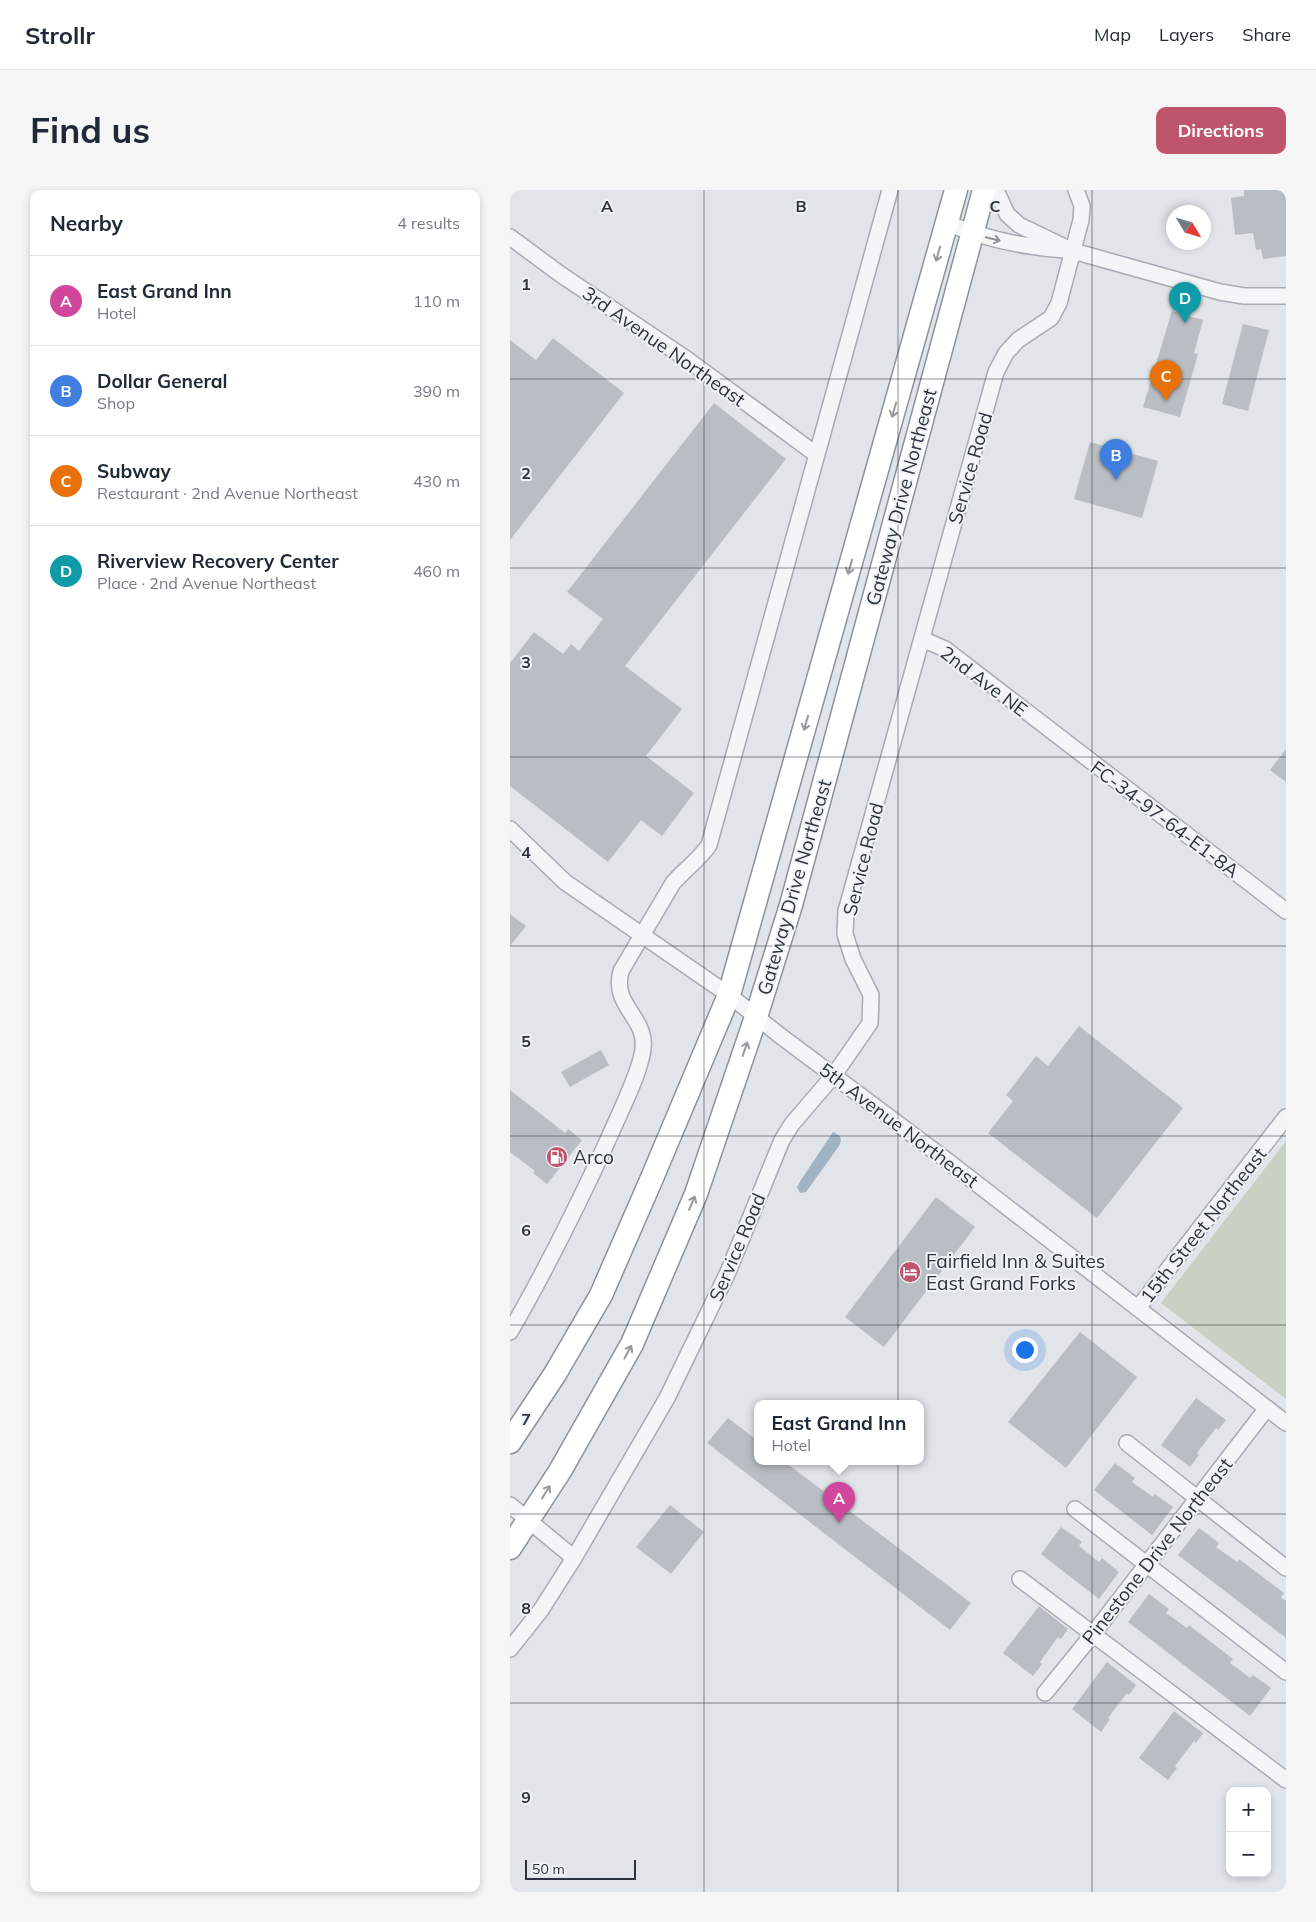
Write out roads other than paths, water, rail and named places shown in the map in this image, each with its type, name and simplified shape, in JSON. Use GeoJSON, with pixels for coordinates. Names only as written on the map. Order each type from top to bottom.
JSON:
{"type":"FeatureCollection","features":[{"type":"Feature","properties":{"kind":"highway","name":"Gateway Drive Northeast"},"geometry":{"type":"LineString","coordinates":[[510,1442],[555,1374],[600,1295],[652,1178],[729,995],[956,190]]}},
{"type":"Feature","properties":{"kind":"highway","name":"Gateway Drive Northeast"},"geometry":{"type":"LineString","coordinates":[[510,1548],[560,1471],[632,1344],[696,1194],[756,1017],[791,905],[984,190]]}},
{"type":"Feature","properties":{"kind":"street"},"geometry":{"type":"LineString","coordinates":[[510,1332],[570,1223],[615,1124],[643,1054],[643,1034],[636,1019],[622,999],[618,986],[619,978],[624,962],[673,883],[683,871],[702,856],[709,845],[890,190]]}},
{"type":"Feature","properties":{"kind":"street"},"geometry":{"type":"LineString","coordinates":[[996,190],[1007,214],[1019,225],[1073,251],[1220,292],[1244,296],[1286,296]]}},
{"type":"Feature","properties":{"kind":"street","name":"Service Road"},"geometry":{"type":"LineString","coordinates":[[510,1649],[541,1610],[574,1558],[668,1398],[733,1260],[782,1140],[792,1124],[834,1075],[870,1023],[871,995],[853,959],[846,934],[846,911],[996,372],[1006,353],[1018,340],[1051,318],[1059,303],[1081,220],[1082,206],[1076,190]]}},
{"type":"Feature","properties":{"kind":"street"},"geometry":{"type":"LineString","coordinates":[[947,223],[973,234],[1034,248],[1073,251]]}},
{"type":"Feature","properties":{"kind":"street","name":"3rd Avenue Northeast"},"geometry":{"type":"LineString","coordinates":[[510,237],[560,274],[688,360],[817,455]]}},
{"type":"Feature","properties":{"kind":"street","name":"2nd Ave NE"},"geometry":{"type":"LineString","coordinates":[[921,643],[929,642],[945,650],[1045,726]]}},
{"type":"Feature","properties":{"kind":"street","name":"FC-34-97-64-E1-8A"},"geometry":{"type":"LineString","coordinates":[[1045,726],[1286,911]]}},
{"type":"Feature","properties":{"kind":"street","name":"5th Avenue Northeast"},"geometry":{"type":"LineString","coordinates":[[510,829],[565,882],[729,995],[1286,1423]]}},
{"type":"Feature","properties":{"kind":"street","name":"15th Street Northeast"},"geometry":{"type":"LineString","coordinates":[[1138,1308],[1286,1117]]}},
{"type":"Feature","properties":{"kind":"street","name":"Pinestone Drive Northeast"},"geometry":{"type":"LineString","coordinates":[[1045,1693],[1093,1634],[1267,1408]]}},
{"type":"Feature","properties":{"kind":"street"},"geometry":{"type":"LineString","coordinates":[[1127,1443],[1286,1568]]}},
{"type":"Feature","properties":{"kind":"street"},"geometry":{"type":"LineString","coordinates":[[510,1505],[574,1558]]}},
{"type":"Feature","properties":{"kind":"street"},"geometry":{"type":"LineString","coordinates":[[1075,1509],[1286,1672]]}},
{"type":"Feature","properties":{"kind":"street"},"geometry":{"type":"LineString","coordinates":[[1020,1579],[1286,1780]]}},
{"type":"Feature","properties":{"kind":"water"},"geometry":{"type":"Polygon","coordinates":[[[833,1132],[840,1136],[839,1146],[806,1192],[800,1193],[797,1187],[833,1132]]]}},
{"type":"Feature","properties":{"kind":"place","name":"Riverview Recovery Center"},"geometry":{"type":"Point","coordinates":[1185,323]}},
{"type":"Feature","properties":{"kind":"place","name":"Subway"},"geometry":{"type":"Point","coordinates":[1166,401]}},
{"type":"Feature","properties":{"kind":"place","name":"Dollar General"},"geometry":{"type":"Point","coordinates":[1116,480]}},
{"type":"Feature","properties":{"kind":"place","name":"Arco"},"geometry":{"type":"Point","coordinates":[557,1157]}},
{"type":"Feature","properties":{"kind":"place","name":"Fairfield Inn & Suites East Grand Forks"},"geometry":{"type":"Point","coordinates":[910,1272]}},
{"type":"Feature","properties":{"kind":"place","name":"East Grand Inn"},"geometry":{"type":"Point","coordinates":[839,1523]}}]}
